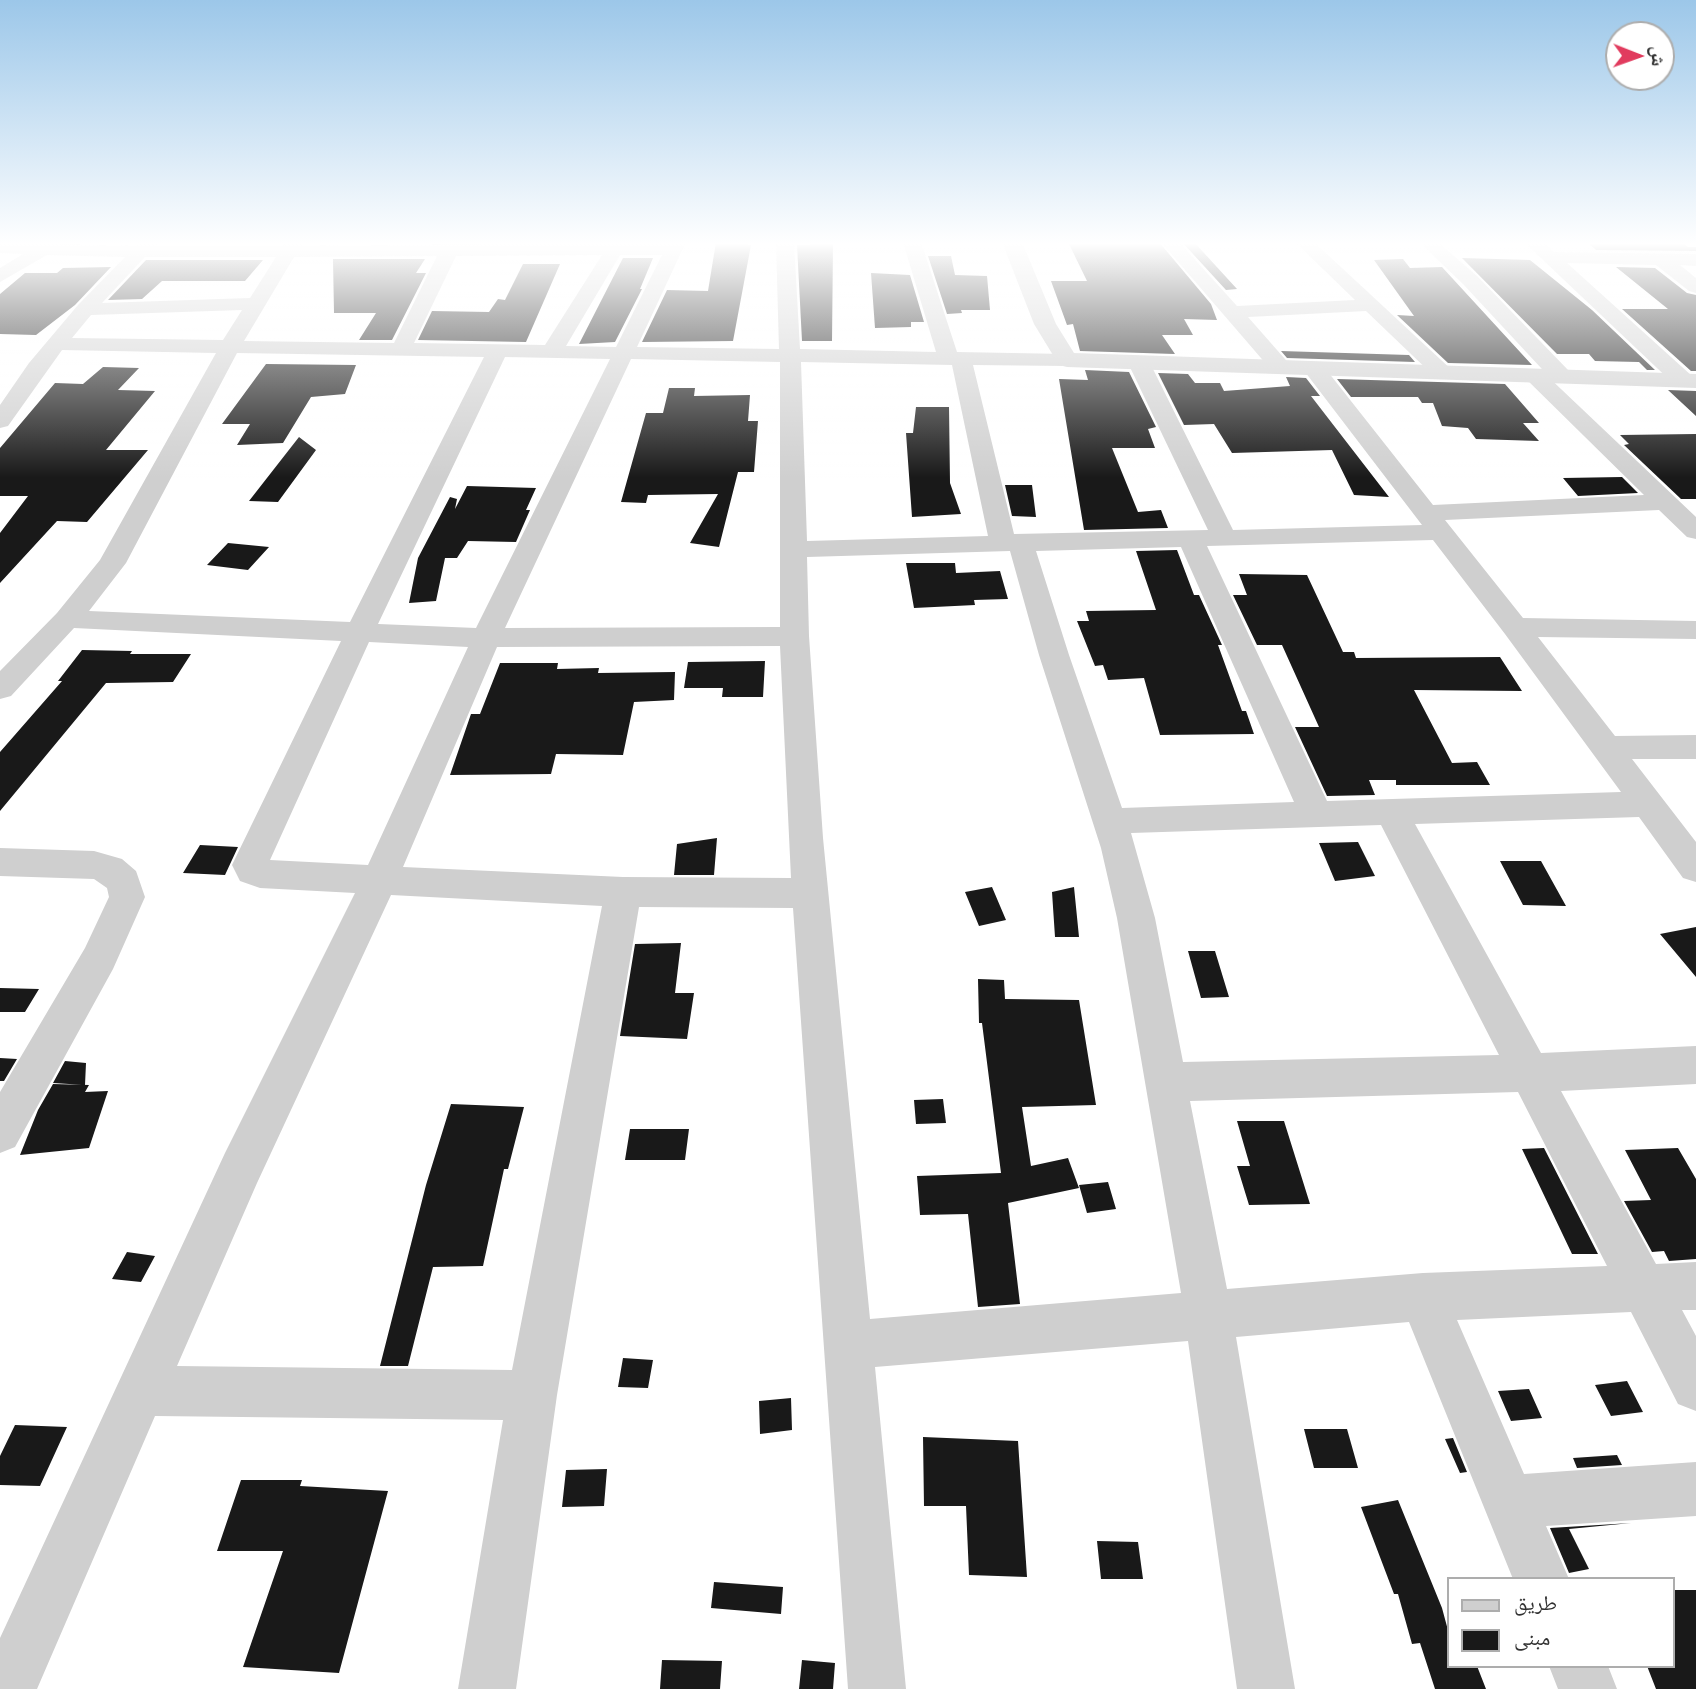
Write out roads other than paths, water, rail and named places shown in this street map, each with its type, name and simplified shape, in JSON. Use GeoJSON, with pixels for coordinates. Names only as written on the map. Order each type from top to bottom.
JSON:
{"type":"FeatureCollection","features":[{"type":"Feature","properties":{"kind":"street"},"geometry":{"type":"LineString","coordinates":[[0,421],[9,396],[76,321]]}},
{"type":"Feature","properties":{"kind":"street"},"geometry":{"type":"LineString","coordinates":[[0,689],[67,619],[111,563],[246,321]]}},
{"type":"Feature","properties":{"kind":"street"},"geometry":{"type":"LineString","coordinates":[[401,349],[415,321]]}},
{"type":"Feature","properties":{"kind":"street"},"geometry":{"type":"LineString","coordinates":[[551,352],[570,321]]}},
{"type":"Feature","properties":{"kind":"street"},"geometry":{"type":"LineString","coordinates":[[7,1689],[241,1168],[379,881],[486,638],[639,321]]}},
{"type":"Feature","properties":{"kind":"street"},"geometry":{"type":"LineString","coordinates":[[788,321],[794,636],[811,892],[877,1689]]}},
{"type":"Feature","properties":{"kind":"street"},"geometry":{"type":"LineString","coordinates":[[941,321],[1012,541],[1110,821],[1136,918],[1208,1313],[1266,1689]]}},
{"type":"Feature","properties":{"kind":"street"},"geometry":{"type":"LineString","coordinates":[[1044,321],[1067,360]]}},
{"type":"Feature","properties":{"kind":"street"},"geometry":{"type":"LineString","coordinates":[[1240,321],[1281,367]]}},
{"type":"Feature","properties":{"kind":"street"},"geometry":{"type":"LineString","coordinates":[[1389,321],[1443,372]]}},
{"type":"Feature","properties":{"kind":"street"},"geometry":{"type":"LineString","coordinates":[[1509,321],[1562,377]]}},
{"type":"Feature","properties":{"kind":"street"},"geometry":{"type":"LineString","coordinates":[[1622,321],[1690,381]]}},
{"type":"Feature","properties":{"kind":"street"},"geometry":{"type":"LineString","coordinates":[[57,345],[1067,360],[1690,381]]}},
{"type":"Feature","properties":{"kind":"street"},"geometry":{"type":"LineString","coordinates":[[497,352],[359,633],[250,865],[253,871],[260,874],[379,881],[623,892],[811,892]]}},
{"type":"Feature","properties":{"kind":"street"},"geometry":{"type":"LineString","coordinates":[[1139,363],[1224,537]]}},
{"type":"Feature","properties":{"kind":"street"},"geometry":{"type":"LineString","coordinates":[[1313,368],[1515,626],[1696,868]]}},
{"type":"Feature","properties":{"kind":"street"},"geometry":{"type":"LineString","coordinates":[[1534,376],[1696,531]]}},
{"type":"Feature","properties":{"kind":"street"},"geometry":{"type":"LineString","coordinates":[[793,549],[1224,537],[1667,502]]}},
{"type":"Feature","properties":{"kind":"street"},"geometry":{"type":"LineString","coordinates":[[1190,538],[1315,814]]}},
{"type":"Feature","properties":{"kind":"street"},"geometry":{"type":"LineString","coordinates":[[67,619],[486,638],[794,636]]}},
{"type":"Feature","properties":{"kind":"street"},"geometry":{"type":"LineString","coordinates":[[1515,626],[1696,630]]}},
{"type":"Feature","properties":{"kind":"street"},"geometry":{"type":"LineString","coordinates":[[1604,748],[1696,747]]}},
{"type":"Feature","properties":{"kind":"street"},"geometry":{"type":"LineString","coordinates":[[1110,821],[1647,804]]}},
{"type":"Feature","properties":{"kind":"street"},"geometry":{"type":"LineString","coordinates":[[1392,813],[1696,1386]]}},
{"type":"Feature","properties":{"kind":"street"},"geometry":{"type":"LineString","coordinates":[[0,862],[94,865],[109,869],[123,881],[127,897],[99,958],[0,1132]]}},
{"type":"Feature","properties":{"kind":"street"},"geometry":{"type":"LineString","coordinates":[[488,1689],[532,1395],[623,892]]}},
{"type":"Feature","properties":{"kind":"street"},"geometry":{"type":"LineString","coordinates":[[1165,1082],[1530,1073],[1696,1065]]}},
{"type":"Feature","properties":{"kind":"street"},"geometry":{"type":"LineString","coordinates":[[848,1345],[1423,1297],[1696,1286]]}},
{"type":"Feature","properties":{"kind":"street"},"geometry":{"type":"LineString","coordinates":[[1423,1297],[1540,1577]]}},
{"type":"Feature","properties":{"kind":"street"},"geometry":{"type":"LineString","coordinates":[[141,1391],[532,1395]]}},
{"type":"Feature","properties":{"kind":"street"},"geometry":{"type":"LineString","coordinates":[[1508,1502],[1696,1489]]}},
{"type":"Feature","properties":{"kind":"street"},"geometry":{"type":"LineString","coordinates":[[1579,1668],[1588,1689]]}}]}
